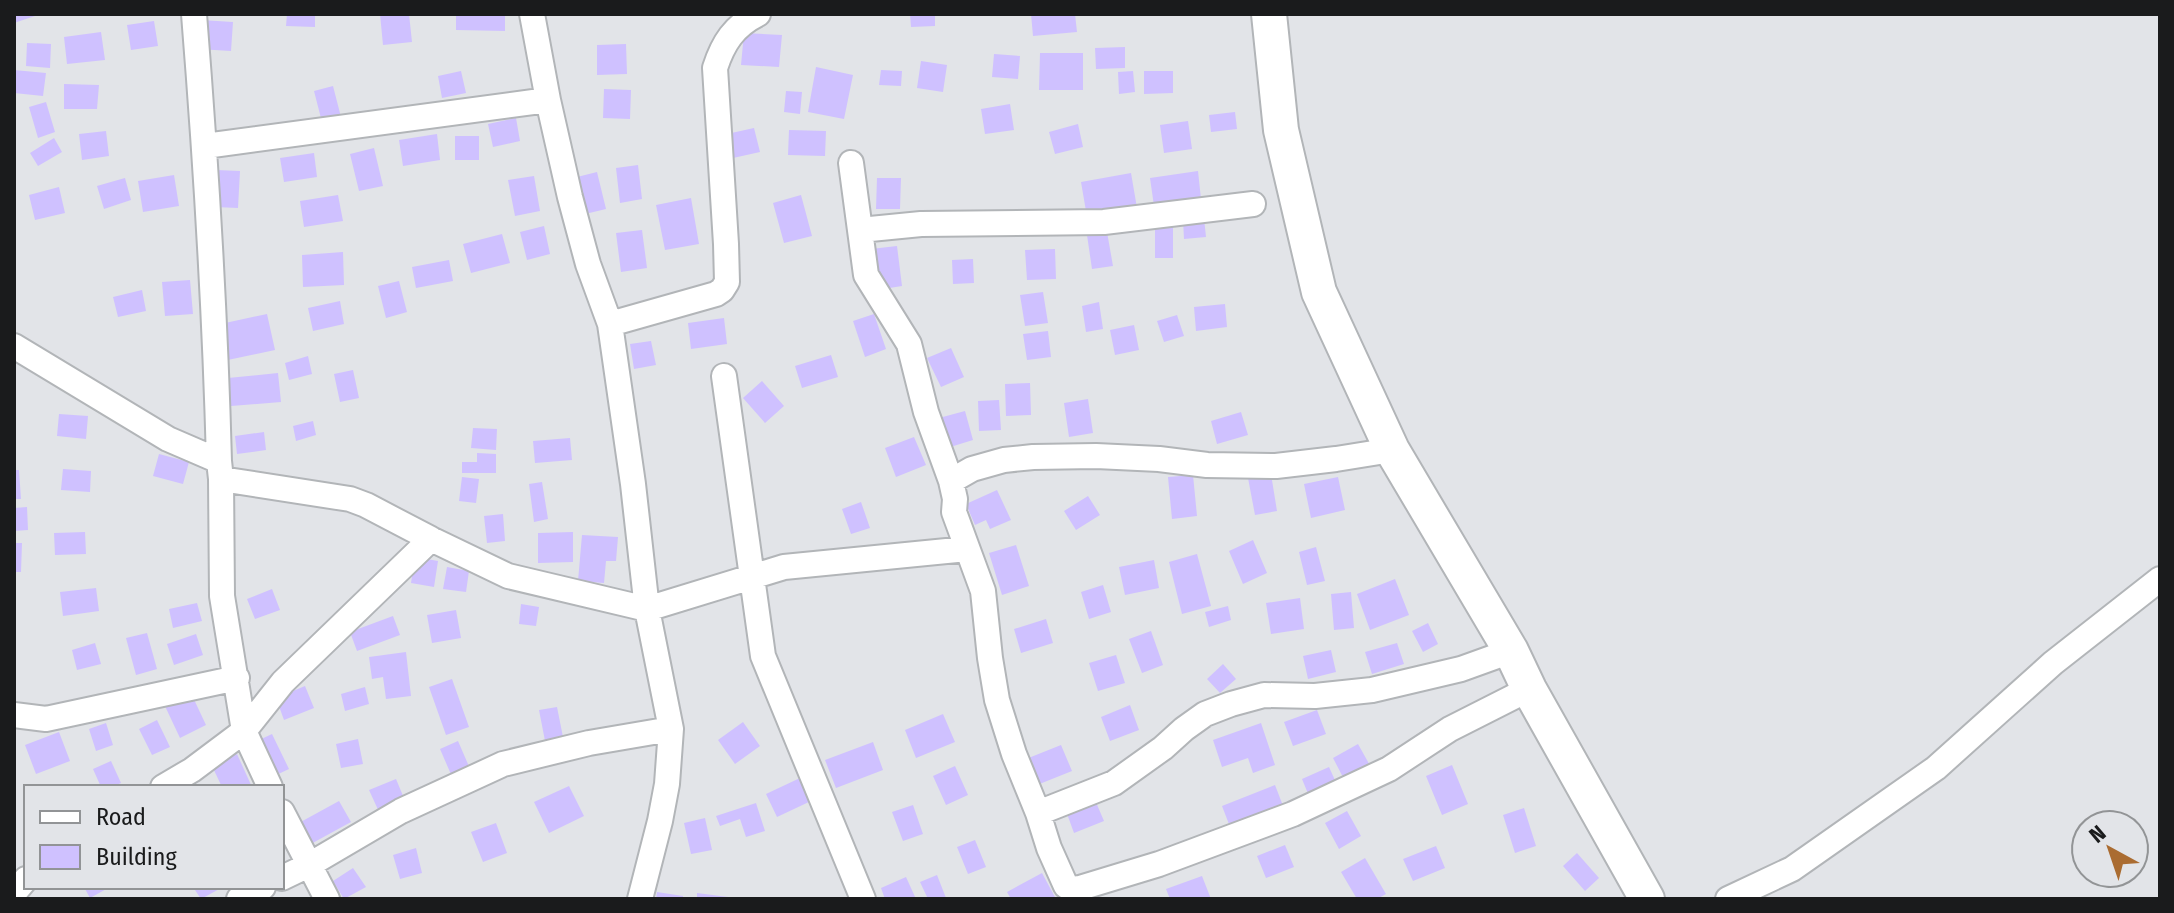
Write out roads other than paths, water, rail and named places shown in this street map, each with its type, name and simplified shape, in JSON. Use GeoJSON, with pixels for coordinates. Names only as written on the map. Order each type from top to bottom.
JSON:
{"type":"FeatureCollection","features":[{"type":"Feature","properties":{"kind":"main road"},"geometry":{"type":"LineString","coordinates":[[1269,14],[1281,130],[1319,292],[1392,450],[1511,651],[1529,689],[1647,899]]}},
{"type":"Feature","properties":{"kind":"street"},"geometry":{"type":"LineString","coordinates":[[194,14],[216,348],[222,596],[244,731],[269,785]]}},
{"type":"Feature","properties":{"kind":"street"},"geometry":{"type":"LineString","coordinates":[[532,14],[570,197],[588,264],[610,324],[647,609],[671,729],[667,784],[640,899]]}},
{"type":"Feature","properties":{"kind":"street"},"geometry":{"type":"LineString","coordinates":[[610,324],[716,294],[727,282],[715,68],[722,45],[758,14]]}},
{"type":"Feature","properties":{"kind":"street"},"geometry":{"type":"LineString","coordinates":[[205,146],[548,100]]}},
{"type":"Feature","properties":{"kind":"street"},"geometry":{"type":"LineString","coordinates":[[851,163],[866,275],[909,344],[926,412],[951,481],[954,512],[983,591],[997,700],[1014,754],[1066,886],[1080,888],[1159,864],[1293,814],[1389,769],[1450,729],[1529,689]]}},
{"type":"Feature","properties":{"kind":"street"},"geometry":{"type":"LineString","coordinates":[[860,230],[921,224],[1104,222],[1253,204]]}},
{"type":"Feature","properties":{"kind":"street"},"geometry":{"type":"LineString","coordinates":[[14,346],[220,470],[350,499],[508,576],[647,609],[784,567],[967,549]]}},
{"type":"Feature","properties":{"kind":"street"},"geometry":{"type":"LineString","coordinates":[[724,376],[763,656],[863,899]]}},
{"type":"Feature","properties":{"kind":"street"},"geometry":{"type":"LineString","coordinates":[[951,481],[972,469],[1033,457],[1096,456],[1207,465],[1276,466],[1392,450]]}},
{"type":"Feature","properties":{"kind":"street"},"geometry":{"type":"LineString","coordinates":[[166,785],[244,731],[283,682],[431,539]]}},
{"type":"Feature","properties":{"kind":"street"},"geometry":{"type":"LineString","coordinates":[[1728,899],[1792,869],[1936,768],[2053,663],[2160,579]]}},
{"type":"Feature","properties":{"kind":"street"},"geometry":{"type":"LineString","coordinates":[[1038,813],[1114,783],[1205,714],[1231,704],[1264,695],[1315,696],[1372,690],[1461,669],[1511,651]]}},
{"type":"Feature","properties":{"kind":"street"},"geometry":{"type":"LineString","coordinates":[[14,715],[46,719],[237,678]]}},
{"type":"Feature","properties":{"kind":"street"},"geometry":{"type":"LineString","coordinates":[[284,877],[401,811],[503,764],[589,743],[671,729]]}},
{"type":"Feature","properties":{"kind":"street"},"geometry":{"type":"LineString","coordinates":[[284,816],[327,899]]}},
{"type":"Feature","properties":{"kind":"street"},"geometry":{"type":"LineString","coordinates":[[239,899],[259,889]]}}]}
